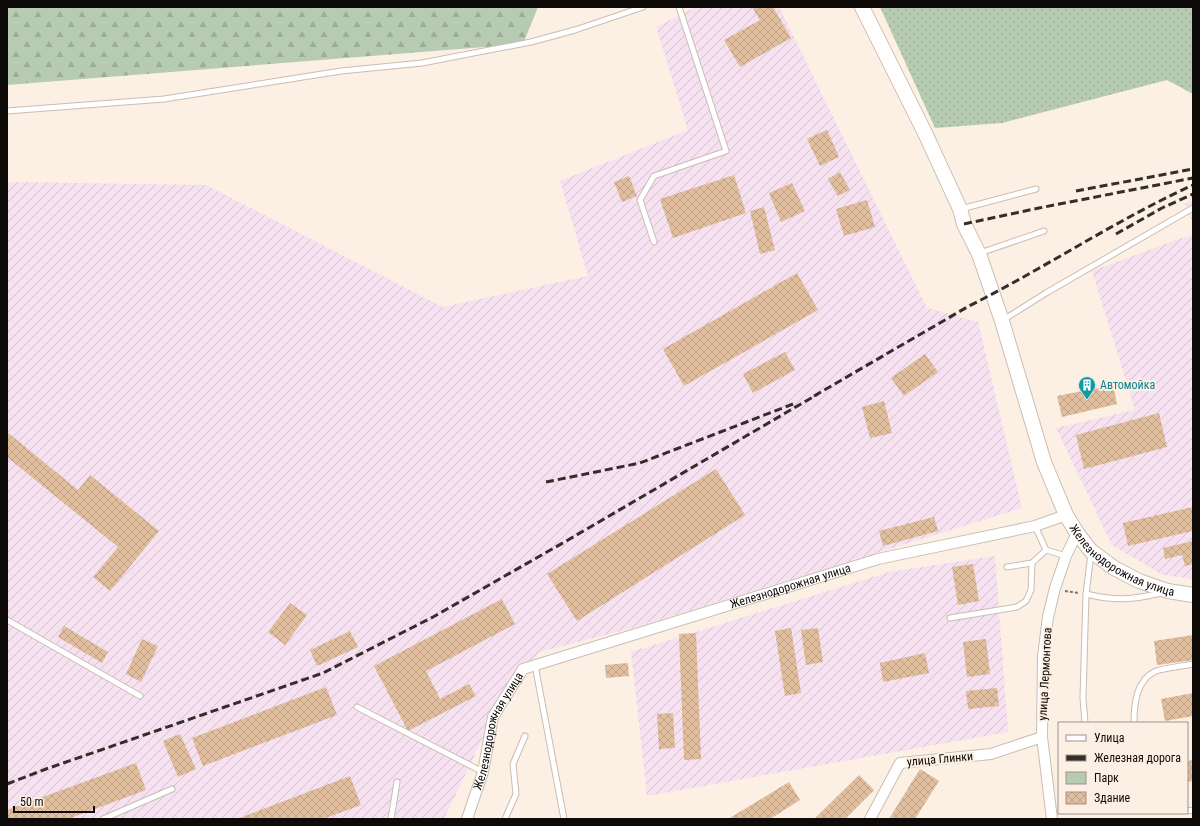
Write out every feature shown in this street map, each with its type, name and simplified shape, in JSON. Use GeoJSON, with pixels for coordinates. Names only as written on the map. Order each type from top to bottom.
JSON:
{"type":"FeatureCollection","features":[{"type":"Feature","properties":{"kind":"main road"},"geometry":{"type":"LineString","coordinates":[[862,7],[925,133],[960,209],[964,224],[980,254],[1002,321],[1044,462],[1066,515]]}},
{"type":"Feature","properties":{"kind":"main road","name":"Железнодорожная улица"},"geometry":{"type":"LineString","coordinates":[[1066,515],[1077,533],[1091,551],[1114,568],[1139,581],[1168,591],[1193,595]]}},
{"type":"Feature","properties":{"kind":"street","name":"Железнодорожная улица"},"geometry":{"type":"LineString","coordinates":[[467,819],[483,772],[493,717],[523,669],[878,559],[1035,526],[1066,515]]}},
{"type":"Feature","properties":{"kind":"street","name":"улица Лермонтова"},"geometry":{"type":"LineString","coordinates":[[1052,819],[1042,737],[1043,656],[1048,616],[1055,588],[1066,556],[1077,533]]}},
{"type":"Feature","properties":{"kind":"street","name":"улица Глинки"},"geometry":{"type":"LineString","coordinates":[[870,819],[900,763],[991,754],[1042,737]]}},
{"type":"Feature","properties":{"kind":"lane"},"geometry":{"type":"LineString","coordinates":[[7,111],[164,98],[341,71],[422,63],[531,42],[575,30],[642,7]]}},
{"type":"Feature","properties":{"kind":"lane"},"geometry":{"type":"LineString","coordinates":[[654,242],[640,200],[654,176],[726,151],[679,7]]}},
{"type":"Feature","properties":{"kind":"lane"},"geometry":{"type":"LineString","coordinates":[[960,209],[1036,189]]}},
{"type":"Feature","properties":{"kind":"lane"},"geometry":{"type":"LineString","coordinates":[[1002,321],[1046,293],[1193,208]]}},
{"type":"Feature","properties":{"kind":"lane"},"geometry":{"type":"LineString","coordinates":[[980,254],[1044,231]]}},
{"type":"Feature","properties":{"kind":"lane"},"geometry":{"type":"LineString","coordinates":[[1035,526],[1046,550],[1066,556]]}},
{"type":"Feature","properties":{"kind":"lane"},"geometry":{"type":"LineString","coordinates":[[1007,567],[1032,563],[1046,550]]}},
{"type":"Feature","properties":{"kind":"lane"},"geometry":{"type":"LineString","coordinates":[[1085,722],[1083,698],[1086,594],[1091,551]]}},
{"type":"Feature","properties":{"kind":"lane"},"geometry":{"type":"LineString","coordinates":[[950,618],[1017,607],[1026,601],[1030,590],[1032,563]]}},
{"type":"Feature","properties":{"kind":"lane"},"geometry":{"type":"LineString","coordinates":[[1086,594],[1124,600],[1143,598],[1168,591]]}},
{"type":"Feature","properties":{"kind":"lane"},"geometry":{"type":"LineString","coordinates":[[7,620],[140,696]]}},
{"type":"Feature","properties":{"kind":"lane"},"geometry":{"type":"LineString","coordinates":[[1134,722],[1134,704],[1138,691],[1145,679],[1156,671],[1193,664]]}},
{"type":"Feature","properties":{"kind":"lane"},"geometry":{"type":"LineString","coordinates":[[535,665],[564,819]]}},
{"type":"Feature","properties":{"kind":"lane"},"geometry":{"type":"LineString","coordinates":[[357,707],[483,772]]}},
{"type":"Feature","properties":{"kind":"lane"},"geometry":{"type":"LineString","coordinates":[[505,819],[516,794],[513,764],[525,736]]}},
{"type":"Feature","properties":{"kind":"lane"},"geometry":{"type":"LineString","coordinates":[[391,819],[397,782]]}},
{"type":"Feature","properties":{"kind":"lane"},"geometry":{"type":"LineString","coordinates":[[103,819],[172,788]]}},
{"type":"Feature","properties":{"kind":"path"},"geometry":{"type":"LineString","coordinates":[[1065,591],[1086,594]]}},
{"type":"Feature","properties":{"kind":"shaded area"},"geometry":{"type":"Polygon","coordinates":[[[696,7],[779,7],[927,308],[978,322],[1022,508],[636,627],[539,652],[493,717],[444,819],[7,819],[7,182],[206,185],[443,307],[588,276],[560,181],[688,130],[656,27],[696,7]]]}},
{"type":"Feature","properties":{"kind":"shaded area"},"geometry":{"type":"Polygon","coordinates":[[[1193,201],[1193,224],[1185,204],[1193,201]]]}},
{"type":"Feature","properties":{"kind":"shaded area"},"geometry":{"type":"Polygon","coordinates":[[[1193,234],[1193,579],[1163,575],[1112,545],[1056,428],[1135,410],[1092,271],[1193,234]]]}},
{"type":"Feature","properties":{"kind":"shaded area"},"geometry":{"type":"Polygon","coordinates":[[[995,556],[1008,732],[647,796],[631,652],[889,572],[995,556]]]}},
{"type":"Feature","properties":{"kind":"green space"},"geometry":{"type":"Polygon","coordinates":[[[7,7],[538,7],[523,44],[7,85],[7,7]]]}},
{"type":"Feature","properties":{"kind":"green space"},"geometry":{"type":"Polygon","coordinates":[[[880,7],[1193,7],[1193,94],[1167,80],[1002,123],[935,128],[880,7]]]}},
{"type":"Feature","properties":{"kind":"building"},"geometry":{"type":"Polygon","coordinates":[[[752,7],[773,7],[791,38],[740,67],[724,40],[760,20],[752,7]]]}},
{"type":"Feature","properties":{"kind":"building"},"geometry":{"type":"Polygon","coordinates":[[[827,130],[839,157],[820,166],[807,139],[827,130]]]}},
{"type":"Feature","properties":{"kind":"building"},"geometry":{"type":"Polygon","coordinates":[[[840,172],[850,190],[838,196],[828,179],[840,172]]]}},
{"type":"Feature","properties":{"kind":"building"},"geometry":{"type":"Polygon","coordinates":[[[734,175],[746,213],[673,238],[660,199],[734,175]]]}},
{"type":"Feature","properties":{"kind":"building"},"geometry":{"type":"Polygon","coordinates":[[[629,176],[637,196],[622,202],[614,182],[629,176]]]}},
{"type":"Feature","properties":{"kind":"building"},"geometry":{"type":"Polygon","coordinates":[[[792,183],[805,211],[781,222],[769,193],[792,183]]]}},
{"type":"Feature","properties":{"kind":"building"},"geometry":{"type":"Polygon","coordinates":[[[867,200],[875,227],[844,236],[836,209],[867,200]]]}},
{"type":"Feature","properties":{"kind":"building"},"geometry":{"type":"Polygon","coordinates":[[[764,207],[775,250],[760,254],[750,211],[764,207]]]}},
{"type":"Feature","properties":{"kind":"building"},"geometry":{"type":"Polygon","coordinates":[[[797,273],[818,310],[684,386],[663,349],[797,273]]]}},
{"type":"Feature","properties":{"kind":"building"},"geometry":{"type":"Polygon","coordinates":[[[785,352],[795,370],[753,393],[743,374],[785,352]]]}},
{"type":"Feature","properties":{"kind":"building"},"geometry":{"type":"Polygon","coordinates":[[[925,354],[938,372],[904,396],[891,378],[925,354]]]}},
{"type":"Feature","properties":{"kind":"building","name":"Автомойка"},"geometry":{"type":"Polygon","coordinates":[[[1113,385],[1117,404],[1062,417],[1057,396],[1113,385]]]}},
{"type":"Feature","properties":{"kind":"building"},"geometry":{"type":"Polygon","coordinates":[[[884,401],[892,433],[870,438],[862,407],[884,401]]]}},
{"type":"Feature","properties":{"kind":"building"},"geometry":{"type":"Polygon","coordinates":[[[1159,413],[1167,447],[1084,469],[1076,435],[1159,413]]]}},
{"type":"Feature","properties":{"kind":"building"},"geometry":{"type":"Polygon","coordinates":[[[7,432],[78,490],[90,475],[159,531],[110,591],[93,577],[118,547],[7,457],[7,432]]]}},
{"type":"Feature","properties":{"kind":"building"},"geometry":{"type":"Polygon","coordinates":[[[716,469],[745,515],[577,621],[547,574],[716,469]]]}},
{"type":"Feature","properties":{"kind":"building"},"geometry":{"type":"Polygon","coordinates":[[[1193,507],[1193,531],[1128,546],[1123,523],[1193,507]]]}},
{"type":"Feature","properties":{"kind":"building"},"geometry":{"type":"Polygon","coordinates":[[[934,517],[938,531],[883,546],[879,531],[934,517]]]}},
{"type":"Feature","properties":{"kind":"building"},"geometry":{"type":"Polygon","coordinates":[[[1193,541],[1193,564],[1185,566],[1182,555],[1165,559],[1163,548],[1193,541]]]}},
{"type":"Feature","properties":{"kind":"building"},"geometry":{"type":"Polygon","coordinates":[[[973,564],[979,601],[958,605],[952,567],[973,564]]]}},
{"type":"Feature","properties":{"kind":"building"},"geometry":{"type":"Polygon","coordinates":[[[502,599],[515,624],[426,671],[440,699],[469,684],[476,696],[408,731],[374,666],[502,599]]]}},
{"type":"Feature","properties":{"kind":"building"},"geometry":{"type":"Polygon","coordinates":[[[290,603],[307,615],[285,645],[268,632],[290,603]]]}},
{"type":"Feature","properties":{"kind":"building"},"geometry":{"type":"Polygon","coordinates":[[[64,626],[108,652],[102,663],[58,637],[64,626]]]}},
{"type":"Feature","properties":{"kind":"building"},"geometry":{"type":"Polygon","coordinates":[[[791,628],[801,693],[785,696],[775,631],[791,628]]]}},
{"type":"Feature","properties":{"kind":"building"},"geometry":{"type":"Polygon","coordinates":[[[818,628],[823,662],[806,665],[801,630],[818,628]]]}},
{"type":"Feature","properties":{"kind":"building"},"geometry":{"type":"Polygon","coordinates":[[[350,631],[358,647],[317,666],[310,650],[350,631]]]}},
{"type":"Feature","properties":{"kind":"building"},"geometry":{"type":"Polygon","coordinates":[[[696,633],[701,759],[684,760],[679,634],[696,633]]]}},
{"type":"Feature","properties":{"kind":"building"},"geometry":{"type":"Polygon","coordinates":[[[1193,635],[1193,660],[1157,665],[1154,641],[1193,635]]]}},
{"type":"Feature","properties":{"kind":"building"},"geometry":{"type":"Polygon","coordinates":[[[142,639],[158,646],[141,682],[126,674],[142,639]]]}},
{"type":"Feature","properties":{"kind":"building"},"geometry":{"type":"Polygon","coordinates":[[[986,639],[990,674],[967,677],[963,642],[986,639]]]}},
{"type":"Feature","properties":{"kind":"building"},"geometry":{"type":"Polygon","coordinates":[[[925,653],[929,673],[883,682],[880,663],[925,653]]]}},
{"type":"Feature","properties":{"kind":"building"},"geometry":{"type":"Polygon","coordinates":[[[628,663],[629,676],[606,678],[605,665],[628,663]]]}},
{"type":"Feature","properties":{"kind":"building"},"geometry":{"type":"Polygon","coordinates":[[[326,687],[337,715],[203,766],[192,738],[326,687]]]}},
{"type":"Feature","properties":{"kind":"building"},"geometry":{"type":"Polygon","coordinates":[[[997,688],[999,706],[968,709],[966,691],[997,688]]]}},
{"type":"Feature","properties":{"kind":"building"},"geometry":{"type":"Polygon","coordinates":[[[1193,693],[1193,716],[1165,721],[1161,699],[1193,693]]]}},
{"type":"Feature","properties":{"kind":"building"},"geometry":{"type":"Polygon","coordinates":[[[673,713],[675,748],[659,749],[657,714],[673,713]]]}},
{"type":"Feature","properties":{"kind":"building"},"geometry":{"type":"Polygon","coordinates":[[[180,734],[196,769],[178,777],[163,741],[180,734]]]}},
{"type":"Feature","properties":{"kind":"building"},"geometry":{"type":"Polygon","coordinates":[[[1193,760],[1193,781],[1188,782],[1188,761],[1193,760]]]}},
{"type":"Feature","properties":{"kind":"building"},"geometry":{"type":"Polygon","coordinates":[[[136,763],[146,790],[68,819],[7,819],[7,810],[136,763]]]}},
{"type":"Feature","properties":{"kind":"building"},"geometry":{"type":"Polygon","coordinates":[[[920,769],[939,781],[915,819],[889,819],[920,769]]]}},
{"type":"Feature","properties":{"kind":"building"},"geometry":{"type":"Polygon","coordinates":[[[859,775],[874,790],[845,819],[814,819],[859,775]]]}},
{"type":"Feature","properties":{"kind":"building"},"geometry":{"type":"Polygon","coordinates":[[[350,776],[361,805],[323,819],[237,819],[350,776]]]}},
{"type":"Feature","properties":{"kind":"building"},"geometry":{"type":"Polygon","coordinates":[[[789,782],[800,800],[770,819],[728,819],[789,782]]]}},
{"type":"Feature","properties":{"kind":"railway"},"geometry":{"type":"LineString","coordinates":[[1076,191],[1193,169]]}},
{"type":"Feature","properties":{"kind":"railway"},"geometry":{"type":"LineString","coordinates":[[964,224],[1193,178]]}},
{"type":"Feature","properties":{"kind":"railway"},"geometry":{"type":"LineString","coordinates":[[814,396],[969,306],[1136,213],[1193,185]]}},
{"type":"Feature","properties":{"kind":"railway"},"geometry":{"type":"LineString","coordinates":[[1116,234],[1162,208],[1193,194]]}},
{"type":"Feature","properties":{"kind":"railway"},"geometry":{"type":"LineString","coordinates":[[7,784],[46,769],[323,673],[433,617],[818,394]]}},
{"type":"Feature","properties":{"kind":"railway"},"geometry":{"type":"LineString","coordinates":[[546,482],[640,463],[793,404]]}},
{"type":"Feature","properties":{"kind":"place","name":"Автомойка"},"geometry":{"type":"Point","coordinates":[1087,400]}}]}
